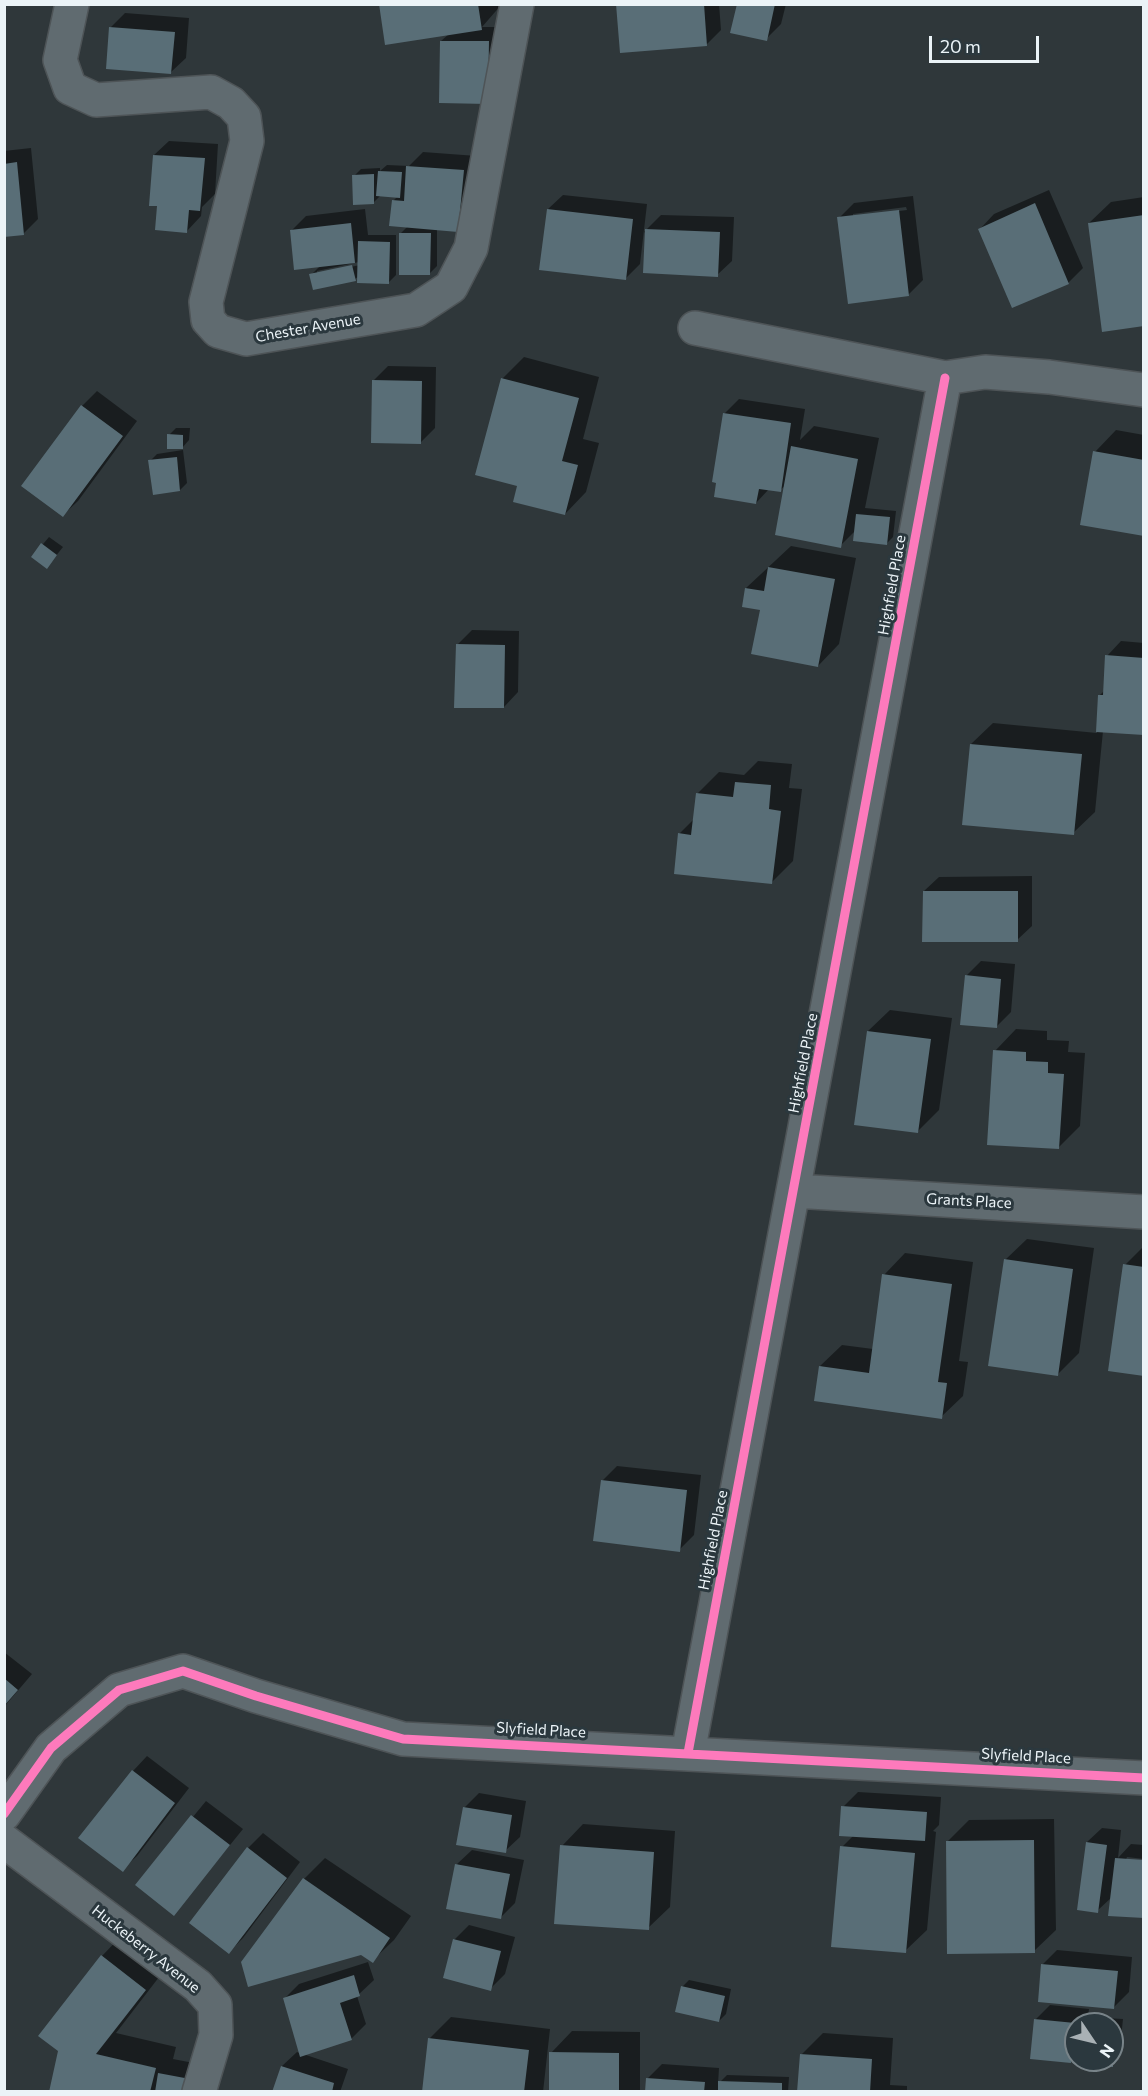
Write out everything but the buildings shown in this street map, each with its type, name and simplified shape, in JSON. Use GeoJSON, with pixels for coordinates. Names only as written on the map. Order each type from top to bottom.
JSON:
{"type":"FeatureCollection","features":[{"type":"Feature","properties":{"kind":"street","name":"Chester Avenue"},"geometry":{"type":"LineString","coordinates":[[72,4],[60,60],[70,88],[96,100],[211,92],[231,103],[244,117],[247,141],[206,302],[208,320],[218,331],[246,339],[416,309],[451,287],[471,248],[517,4]]}},
{"type":"Feature","properties":{"kind":"street"},"geometry":{"type":"LineString","coordinates":[[695,328],[945,378],[985,372],[1049,377],[1143,390]]}},
{"type":"Feature","properties":{"kind":"street","name":"Highfield Place"},"geometry":{"type":"LineString","coordinates":[[688,1753],[945,378]]}},
{"type":"Feature","properties":{"kind":"street","name":"Grants Place"},"geometry":{"type":"LineString","coordinates":[[794,1191],[1143,1212]]}},
{"type":"Feature","properties":{"kind":"street","name":"Slyfield Place"},"geometry":{"type":"LineString","coordinates":[[4,1814],[51,1748],[119,1690],[183,1671],[256,1696],[403,1739],[1143,1778]]}},
{"type":"Feature","properties":{"kind":"street","name":"Huckeberry Avenue"},"geometry":{"type":"LineString","coordinates":[[4,1841],[198,1986],[215,2005],[216,2035],[199,2091]]}},
{"type":"Feature","properties":{"kind":"cycle path"},"geometry":{"type":"LineString","coordinates":[[688,1753],[945,378]]}},
{"type":"Feature","properties":{"kind":"cycle path"},"geometry":{"type":"LineString","coordinates":[[4,1814],[51,1748],[119,1690],[183,1671],[256,1696],[403,1739],[1144,1778]]}}]}
